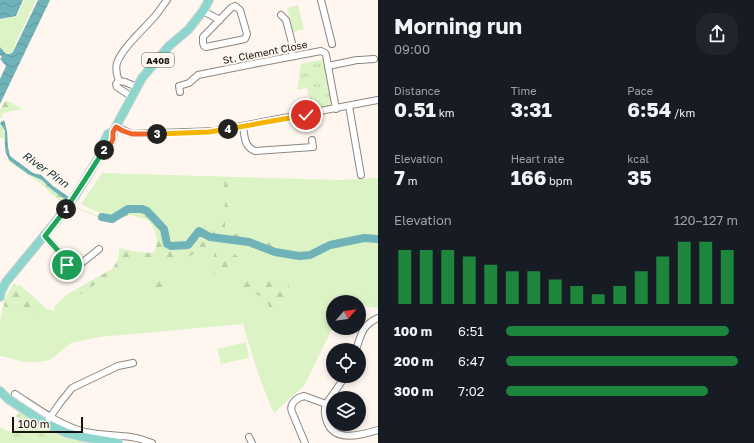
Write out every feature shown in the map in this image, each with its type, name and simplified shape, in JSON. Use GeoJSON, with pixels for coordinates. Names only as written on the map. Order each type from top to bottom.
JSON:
{"type":"FeatureCollection","features":[{"type":"Feature","properties":{"kind":"main road","name":"A408"},"geometry":{"type":"LineString","coordinates":[[114,130],[142,78],[164,52],[188,30],[203,11],[209,0]]}},
{"type":"Feature","properties":{"kind":"main road"},"geometry":{"type":"LineString","coordinates":[[0,293],[11,276],[68,206],[103,150],[108,149],[113,139],[114,130]]}},
{"type":"Feature","properties":{"kind":"main road"},"geometry":{"type":"LineString","coordinates":[[0,391],[48,420],[61,431],[93,439],[118,443]]}},
{"type":"Feature","properties":{"kind":"main road"},"geometry":{"type":"LineString","coordinates":[[0,396],[12,397]]}},
{"type":"Feature","properties":{"kind":"street"},"geometry":{"type":"LineString","coordinates":[[132,97],[117,87],[116,84],[119,82],[117,65],[128,46],[157,14],[167,0]]}},
{"type":"Feature","properties":{"kind":"street"},"geometry":{"type":"LineString","coordinates":[[321,0],[332,44]]}},
{"type":"Feature","properties":{"kind":"street"},"geometry":{"type":"LineString","coordinates":[[235,6],[238,8],[240,10],[247,34],[244,39],[206,47],[204,46],[203,38],[220,20],[231,8],[235,6]]}},
{"type":"Feature","properties":{"kind":"street"},"geometry":{"type":"LineString","coordinates":[[203,11],[220,20]]}},
{"type":"Feature","properties":{"kind":"street"},"geometry":{"type":"LineString","coordinates":[[281,15],[286,20],[292,43],[292,56]]}},
{"type":"Feature","properties":{"kind":"street","name":"St. Clement Close"},"geometry":{"type":"LineString","coordinates":[[179,86],[189,82],[198,75],[292,56],[322,52],[325,54],[328,66],[336,109]]}},
{"type":"Feature","properties":{"kind":"street"},"geometry":{"type":"LineString","coordinates":[[328,66],[357,60],[374,59]]}},
{"type":"Feature","properties":{"kind":"street"},"geometry":{"type":"LineString","coordinates":[[119,82],[125,82],[137,87]]}},
{"type":"Feature","properties":{"kind":"street"},"geometry":{"type":"LineString","coordinates":[[114,130],[132,134],[209,132],[243,127],[378,100]]}},
{"type":"Feature","properties":{"kind":"street"},"geometry":{"type":"LineString","coordinates":[[349,106],[361,175]]}},
{"type":"Feature","properties":{"kind":"street"},"geometry":{"type":"LineString","coordinates":[[243,127],[246,143],[250,149],[255,151],[313,151],[312,140]]}},
{"type":"Feature","properties":{"kind":"street"},"geometry":{"type":"LineString","coordinates":[[45,236],[61,254],[67,265],[71,267],[78,266],[99,248]]}},
{"type":"Feature","properties":{"kind":"street"},"geometry":{"type":"LineString","coordinates":[[358,343],[362,330],[372,320],[378,318]]}},
{"type":"Feature","properties":{"kind":"street"},"geometry":{"type":"LineString","coordinates":[[133,362],[118,366],[72,388],[48,420],[86,432],[130,437],[152,443]]}},
{"type":"Feature","properties":{"kind":"street"},"geometry":{"type":"LineString","coordinates":[[305,443],[290,408],[292,404],[304,396],[326,404],[326,417]]}},
{"type":"Feature","properties":{"kind":"street"},"geometry":{"type":"LineString","coordinates":[[331,431],[342,436],[360,439],[378,430]]}},
{"type":"Feature","properties":{"kind":"street"},"geometry":{"type":"LineString","coordinates":[[249,437],[252,443]]}},
{"type":"Feature","properties":{"kind":"green space"},"geometry":{"type":"Polygon","coordinates":[[[24,0],[36,0],[15,47],[11,53],[6,54],[0,47],[0,20],[17,16],[24,0]]]}},
{"type":"Feature","properties":{"kind":"green space"},"geometry":{"type":"Polygon","coordinates":[[[298,5],[304,29],[293,32],[287,8],[298,5]]]}},
{"type":"Feature","properties":{"kind":"green space"},"geometry":{"type":"Polygon","coordinates":[[[323,59],[332,103],[329,106],[311,109],[307,88],[297,90],[301,64],[323,59]]]}},
{"type":"Feature","properties":{"kind":"green space"},"geometry":{"type":"Polygon","coordinates":[[[6,100],[23,109],[3,113],[3,119],[0,117],[0,110],[6,100]]]}},
{"type":"Feature","properties":{"kind":"green space"},"geometry":{"type":"Polygon","coordinates":[[[0,123],[4,132],[6,151],[4,138],[0,138],[0,123]]]}},
{"type":"Feature","properties":{"kind":"green space"},"geometry":{"type":"Polygon","coordinates":[[[7,156],[14,163],[42,180],[66,200],[64,204],[41,184],[11,163],[7,156]]]}},
{"type":"Feature","properties":{"kind":"green space"},"geometry":{"type":"Polygon","coordinates":[[[102,173],[341,180],[378,178],[378,308],[366,306],[366,295],[326,295],[326,335],[329,335],[304,386],[274,413],[261,381],[243,324],[100,337],[71,343],[50,360],[37,362],[25,362],[0,356],[0,323],[4,300],[14,283],[45,308],[53,311],[112,270],[126,250],[155,254],[159,222],[147,211],[142,209],[128,209],[112,218],[81,204],[102,173]]]}},
{"type":"Feature","properties":{"kind":"green space"},"geometry":{"type":"Polygon","coordinates":[[[225,181],[231,181],[234,187],[231,192],[228,209],[226,210],[224,187],[225,181]]]}},
{"type":"Feature","properties":{"kind":"green space"},"geometry":{"type":"Polygon","coordinates":[[[77,207],[112,220],[128,210],[147,211],[162,227],[167,244],[171,246],[188,245],[199,231],[210,237],[207,246],[187,258],[173,262],[157,256],[125,264],[57,310],[54,307],[66,295],[112,269],[118,259],[119,248],[136,252],[153,253],[156,248],[157,240],[155,231],[149,221],[129,215],[113,221],[106,220],[76,208],[77,207]]]}},
{"type":"Feature","properties":{"kind":"green space"},"geometry":{"type":"Polygon","coordinates":[[[225,219],[225,227],[230,233],[250,234],[255,238],[270,243],[275,248],[273,249],[250,240],[221,237],[197,229],[209,225],[214,228],[218,228],[225,219]]]}},
{"type":"Feature","properties":{"kind":"green space"},"geometry":{"type":"Polygon","coordinates":[[[221,250],[231,252],[236,255],[243,263],[241,268],[222,274],[216,274],[212,267],[213,258],[217,251],[221,250]]]}},
{"type":"Feature","properties":{"kind":"green space"},"geometry":{"type":"Polygon","coordinates":[[[266,276],[289,280],[287,294],[270,312],[269,306],[263,298],[239,290],[240,285],[244,282],[266,276]]]}},
{"type":"Feature","properties":{"kind":"green space"},"geometry":{"type":"Polygon","coordinates":[[[174,278],[175,281],[173,284],[157,289],[148,289],[144,286],[144,282],[147,279],[174,278]]]}},
{"type":"Feature","properties":{"kind":"green space"},"geometry":{"type":"Polygon","coordinates":[[[20,285],[44,306],[45,311],[27,312],[22,309],[6,308],[4,305],[10,293],[15,286],[20,285]]]}},
{"type":"Feature","properties":{"kind":"green space"},"geometry":{"type":"Polygon","coordinates":[[[246,342],[249,358],[221,364],[217,349],[246,342]]]}},
{"type":"Feature","properties":{"kind":"green space"},"geometry":{"type":"Polygon","coordinates":[[[19,412],[55,433],[73,440],[89,443],[0,443],[0,427],[13,433],[20,419],[16,416],[19,412]]]}},
{"type":"Feature","properties":{"kind":"water"},"geometry":{"type":"Polygon","coordinates":[[[0,0],[23,0],[16,16],[0,19],[0,0]]]}},
{"type":"Feature","properties":{"kind":"water"},"geometry":{"type":"Polygon","coordinates":[[[38,0],[50,0],[0,104],[0,79],[6,66],[0,59],[2,57],[0,55],[0,47],[6,54],[13,52],[38,0]]]}},
{"type":"Feature","properties":{"kind":"water"},"geometry":{"type":"Polygon","coordinates":[[[4,120],[10,156],[33,173],[41,175],[53,186],[69,197],[66,200],[42,180],[28,174],[9,160],[5,148],[5,131],[0,123],[4,120]]]}},
{"type":"Feature","properties":{"kind":"waterway","name":"River Pinn"},"geometry":{"type":"LineString","coordinates":[[102,217],[112,219],[128,209],[142,209],[147,211],[164,229],[167,244],[171,246],[188,245],[199,231],[210,237],[249,242],[275,252],[299,256],[310,255],[330,245],[364,238],[378,239]]}},
{"type":"Feature","properties":{"kind":"route"},"geometry":{"type":"LineString","coordinates":[[67,265],[61,254],[45,236],[75,196],[103,150],[108,149],[113,139],[113,132],[116,127],[129,134],[215,132],[306,115]]}}]}
